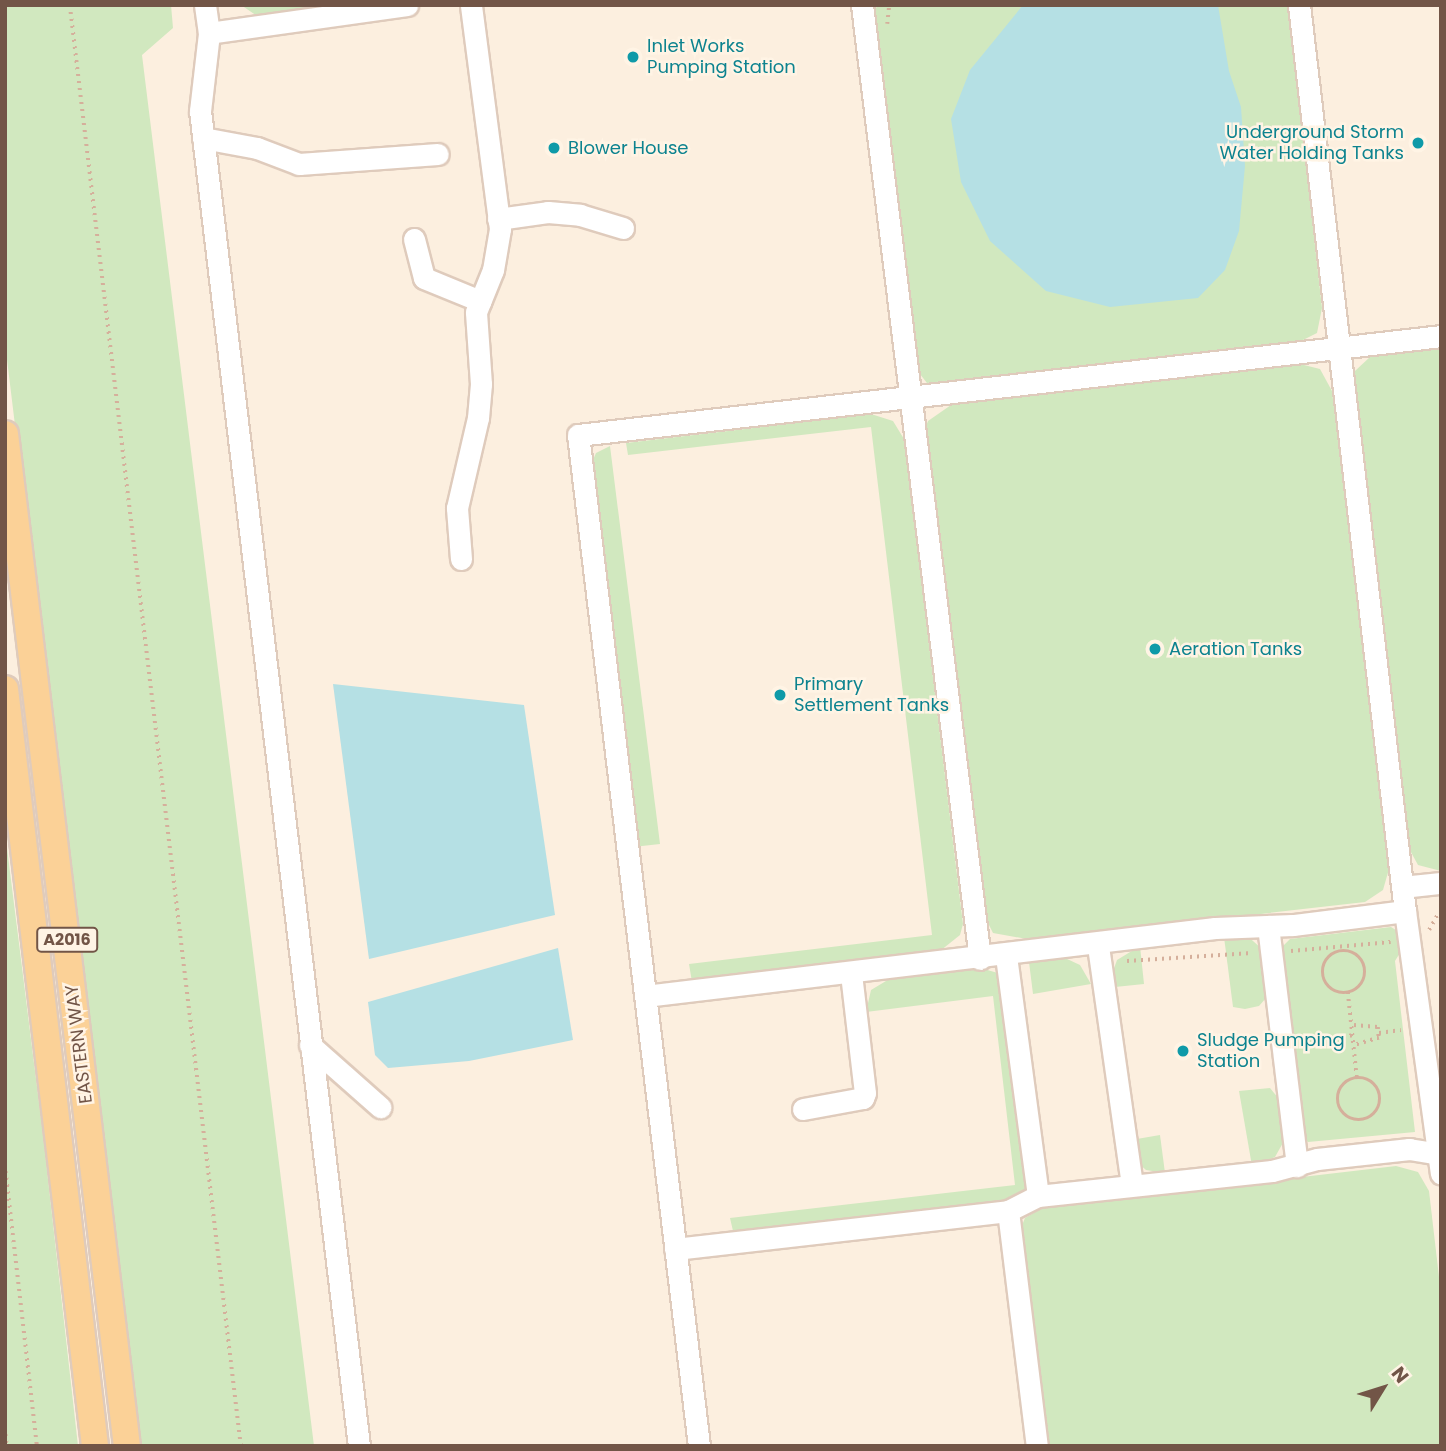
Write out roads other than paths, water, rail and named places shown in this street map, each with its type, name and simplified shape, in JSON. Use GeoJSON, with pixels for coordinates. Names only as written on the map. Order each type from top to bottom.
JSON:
{"type":"FeatureCollection","features":[{"type":"Feature","properties":{"kind":"main road","name":"EASTERN WAY"},"geometry":{"type":"LineString","coordinates":[[5,438],[127,1446]]}},
{"type":"Feature","properties":{"kind":"main road","name":"EASTERN WAY"},"geometry":{"type":"LineString","coordinates":[[5,689],[95,1446]]}},
{"type":"Feature","properties":{"kind":"lane"},"geometry":{"type":"LineString","coordinates":[[205,5],[209,33],[200,111],[359,1446]]}},
{"type":"Feature","properties":{"kind":"lane"},"geometry":{"type":"LineString","coordinates":[[209,33],[407,5]]}},
{"type":"Feature","properties":{"kind":"lane"},"geometry":{"type":"LineString","coordinates":[[461,559],[457,508],[478,418],[476,312],[494,270],[499,219],[471,5]]}},
{"type":"Feature","properties":{"kind":"lane"},"geometry":{"type":"LineString","coordinates":[[862,5],[980,959]]}},
{"type":"Feature","properties":{"kind":"lane"},"geometry":{"type":"LineString","coordinates":[[675,1249],[1008,1211],[1038,1196],[1297,1166],[1409,1149],[1440,1161],[1402,887],[1299,5]]}},
{"type":"Feature","properties":{"kind":"lane"},"geometry":{"type":"LineString","coordinates":[[203,138],[257,148],[299,164],[438,154]]}},
{"type":"Feature","properties":{"kind":"lane"},"geometry":{"type":"LineString","coordinates":[[499,219],[548,212],[580,215],[623,228]]}},
{"type":"Feature","properties":{"kind":"lane"},"geometry":{"type":"LineString","coordinates":[[414,239],[424,278],[480,301]]}},
{"type":"Feature","properties":{"kind":"lane"},"geometry":{"type":"LineString","coordinates":[[699,1446],[578,435],[912,400],[1441,336]]}},
{"type":"Feature","properties":{"kind":"lane"},"geometry":{"type":"LineString","coordinates":[[1402,887],[1441,883]]}},
{"type":"Feature","properties":{"kind":"lane"},"geometry":{"type":"LineString","coordinates":[[645,996],[1006,956],[1099,954],[1215,928],[1268,926],[1405,911]]}},
{"type":"Feature","properties":{"kind":"lane"},"geometry":{"type":"LineString","coordinates":[[1268,926],[1297,1166]]}},
{"type":"Feature","properties":{"kind":"lane"},"geometry":{"type":"LineString","coordinates":[[1099,954],[1132,1185]]}},
{"type":"Feature","properties":{"kind":"lane"},"geometry":{"type":"LineString","coordinates":[[1006,956],[1038,1196]]}},
{"type":"Feature","properties":{"kind":"lane"},"geometry":{"type":"LineString","coordinates":[[803,1109],[863,1098],[865,1093],[851,973]]}},
{"type":"Feature","properties":{"kind":"lane"},"geometry":{"type":"LineString","coordinates":[[310,1045],[380,1107]]}},
{"type":"Feature","properties":{"kind":"lane"},"geometry":{"type":"LineString","coordinates":[[1008,1211],[1037,1446]]}},
{"type":"Feature","properties":{"kind":"water"},"geometry":{"type":"Polygon","coordinates":[[[1023,5],[1218,5],[1229,71],[1241,107],[1245,166],[1239,231],[1225,270],[1198,298],[1110,307],[1046,291],[990,241],[961,182],[951,119],[970,70],[1023,5]]]}},
{"type":"Feature","properties":{"kind":"water"},"geometry":{"type":"Polygon","coordinates":[[[333,684],[524,705],[555,915],[369,959],[333,684]]]}},
{"type":"Feature","properties":{"kind":"water"},"geometry":{"type":"Polygon","coordinates":[[[558,948],[573,1040],[469,1061],[388,1068],[375,1055],[368,1002],[558,948]]]}},
{"type":"Feature","properties":{"kind":"place","name":"Inlet Works Pumping Station"},"geometry":{"type":"Point","coordinates":[633,57]}},
{"type":"Feature","properties":{"kind":"place","name":"Underground Storm Water Holding Tanks"},"geometry":{"type":"Point","coordinates":[1418,143]}},
{"type":"Feature","properties":{"kind":"place","name":"Blower House"},"geometry":{"type":"Point","coordinates":[554,148]}},
{"type":"Feature","properties":{"kind":"place","name":"Aeration Tanks"},"geometry":{"type":"Point","coordinates":[1155,649]}},
{"type":"Feature","properties":{"kind":"place","name":"Primary Settlement Tanks"},"geometry":{"type":"Point","coordinates":[780,695]}},
{"type":"Feature","properties":{"kind":"place","name":"Sludge Pumping Station"},"geometry":{"type":"Point","coordinates":[1183,1051]}}]}
